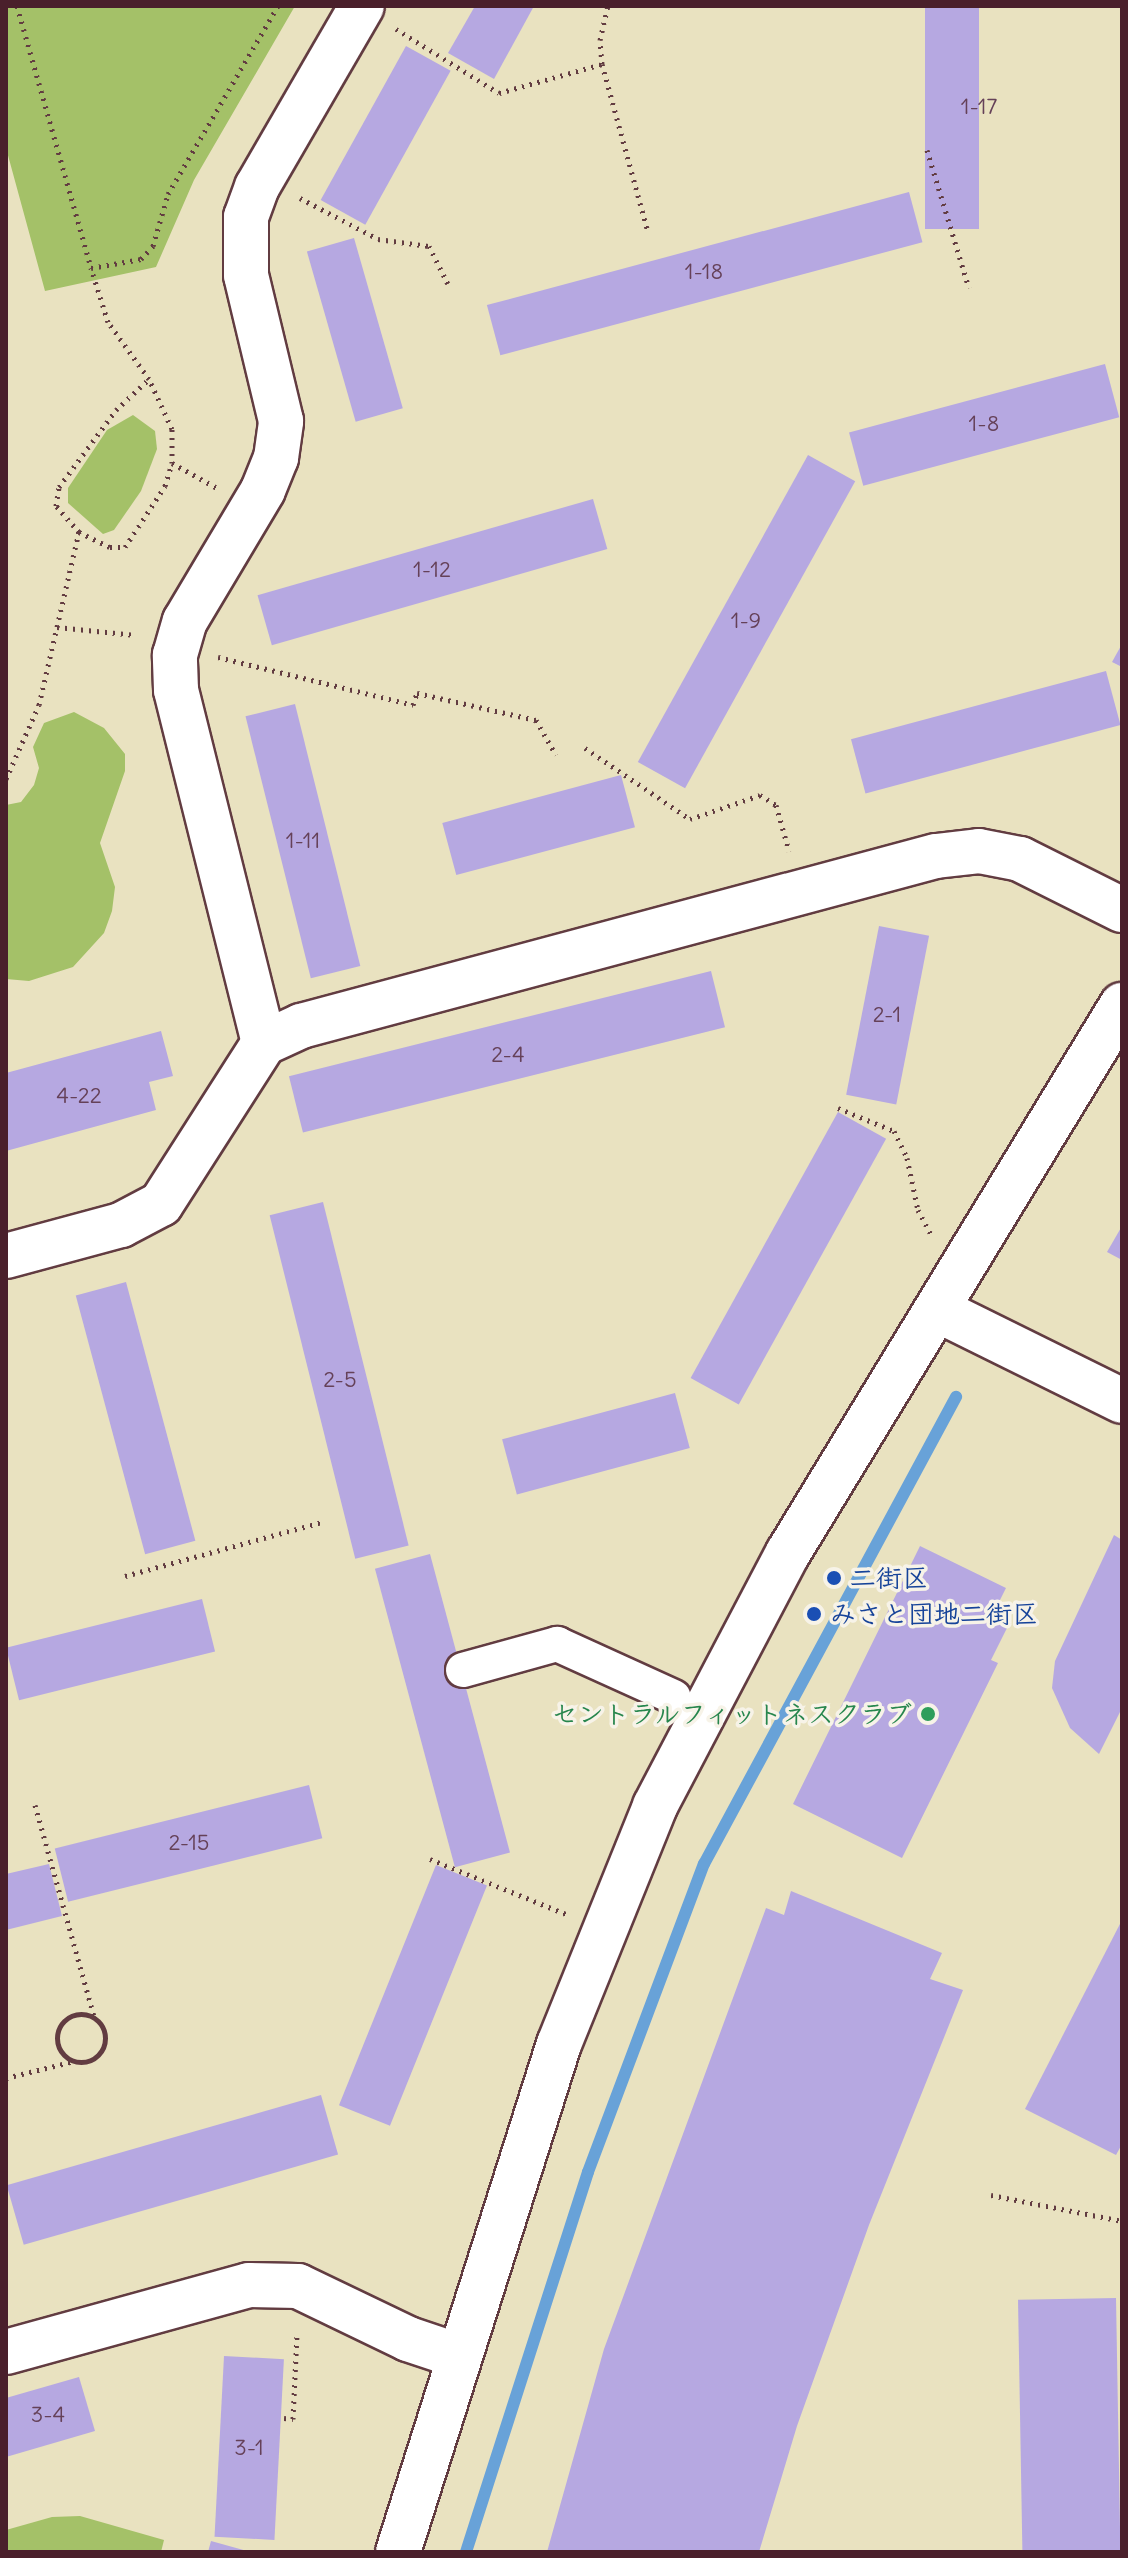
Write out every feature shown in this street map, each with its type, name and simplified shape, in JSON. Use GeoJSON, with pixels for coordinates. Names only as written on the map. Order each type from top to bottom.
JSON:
{"type":"FeatureCollection","features":[{"type":"Feature","properties":{"kind":"street"},"geometry":{"type":"LineString","coordinates":[[264,1043],[176,690],[179,639],[276,458],[281,421],[243,246],[246,217],[262,178],[362,7]]}},
{"type":"Feature","properties":{"kind":"street"},"geometry":{"type":"LineString","coordinates":[[6,1256],[121,1225],[161,1204],[264,1043],[301,1026],[936,856],[979,851],[1020,859],[1122,910]]}},
{"type":"Feature","properties":{"kind":"street"},"geometry":{"type":"LineString","coordinates":[[398,2552],[559,2044],[655,1806],[788,1553],[1122,1005]]}},
{"type":"Feature","properties":{"kind":"street"},"geometry":{"type":"LineString","coordinates":[[938,1310],[1122,1401]]}},
{"type":"Feature","properties":{"kind":"street"},"geometry":{"type":"LineString","coordinates":[[463,1670],[557,1644],[674,1697]]}},
{"type":"Feature","properties":{"kind":"street"},"geometry":{"type":"LineString","coordinates":[[6,2352],[249,2285],[298,2286],[328,2297],[408,2339],[459,2356]]}},
{"type":"Feature","properties":{"kind":"path"},"geometry":{"type":"LineString","coordinates":[[17,6],[108,322],[149,379],[172,429],[172,463],[165,486],[125,547],[110,547],[79,532],[56,506],[59,487],[116,410],[149,379]]}},
{"type":"Feature","properties":{"kind":"path"},"geometry":{"type":"LineString","coordinates":[[91,268],[141,259],[153,246],[168,194],[278,6]]}},
{"type":"Feature","properties":{"kind":"path"},"geometry":{"type":"LineString","coordinates":[[608,6],[600,40],[602,64],[647,229]]}},
{"type":"Feature","properties":{"kind":"path"},"geometry":{"type":"LineString","coordinates":[[362,7],[499,93],[602,64]]}},
{"type":"Feature","properties":{"kind":"path"},"geometry":{"type":"LineString","coordinates":[[927,150],[969,288]]}},
{"type":"Feature","properties":{"kind":"path"},"geometry":{"type":"LineString","coordinates":[[262,178],[378,239],[429,246],[448,284]]}},
{"type":"Feature","properties":{"kind":"path"},"geometry":{"type":"LineString","coordinates":[[6,779],[39,705],[79,532]]}},
{"type":"Feature","properties":{"kind":"path"},"geometry":{"type":"LineString","coordinates":[[57,627],[179,639],[227,660],[413,705],[417,693],[536,720],[556,755]]}},
{"type":"Feature","properties":{"kind":"path"},"geometry":{"type":"LineString","coordinates":[[585,748],[690,819],[760,795],[776,805],[792,861]]}},
{"type":"Feature","properties":{"kind":"path"},"geometry":{"type":"LineString","coordinates":[[838,1108],[894,1131],[907,1158],[918,1210],[932,1237]]}},
{"type":"Feature","properties":{"kind":"path"},"geometry":{"type":"LineString","coordinates":[[125,1576],[323,1522]]}},
{"type":"Feature","properties":{"kind":"path"},"geometry":{"type":"LineString","coordinates":[[6,2078],[74,2061],[90,2061],[104,2046],[103,2026],[94,2017],[35,1805]]}},
{"type":"Feature","properties":{"kind":"path"},"geometry":{"type":"LineString","coordinates":[[430,1859],[570,1916]]}},
{"type":"Feature","properties":{"kind":"path"},"geometry":{"type":"LineString","coordinates":[[74,2061],[58,2044],[61,2024],[77,2013],[94,2017]]}},
{"type":"Feature","properties":{"kind":"path"},"geometry":{"type":"LineString","coordinates":[[991,2195],[1122,2221]]}},
{"type":"Feature","properties":{"kind":"path"},"geometry":{"type":"LineString","coordinates":[[284,2418],[293,2419],[297,2328]]}},
{"type":"Feature","properties":{"kind":"green space"},"geometry":{"type":"Polygon","coordinates":[[[6,6],[295,6],[194,180],[156,267],[45,291],[6,148],[6,6]]]}},
{"type":"Feature","properties":{"kind":"green space"},"geometry":{"type":"Polygon","coordinates":[[[133,415],[155,431],[157,449],[141,491],[114,530],[103,534],[68,503],[68,488],[107,430],[133,415]]]}},
{"type":"Feature","properties":{"kind":"green space"},"geometry":{"type":"Polygon","coordinates":[[[74,712],[104,728],[125,754],[125,771],[100,843],[115,887],[112,911],[104,933],[73,967],[29,981],[6,979],[6,805],[21,802],[34,785],[39,768],[33,747],[44,723],[74,712]]]}},
{"type":"Feature","properties":{"kind":"green space"},"geometry":{"type":"Polygon","coordinates":[[[80,2516],[164,2540],[161,2552],[6,2552],[6,2530],[52,2517],[80,2516]]]}},
{"type":"Feature","properties":{"kind":"building"},"geometry":{"type":"Polygon","coordinates":[[[475,6],[534,6],[494,79],[448,53],[475,6]]]}},
{"type":"Feature","properties":{"kind":"building"},"geometry":{"type":"Polygon","coordinates":[[[925,6],[979,6],[979,229],[925,229],[925,6]]]}},
{"type":"Feature","properties":{"kind":"building"},"geometry":{"type":"Polygon","coordinates":[[[406,46],[451,71],[365,225],[321,200],[406,46]]]}},
{"type":"Feature","properties":{"kind":"building"},"geometry":{"type":"Polygon","coordinates":[[[909,192],[922,242],[500,355],[487,305],[909,192]]]}},
{"type":"Feature","properties":{"kind":"building"},"geometry":{"type":"Polygon","coordinates":[[[354,238],[403,408],[356,422],[307,252],[354,238]]]}},
{"type":"Feature","properties":{"kind":"building"},"geometry":{"type":"Polygon","coordinates":[[[1105,364],[1119,417],[863,486],[849,433],[1105,364]]]}},
{"type":"Feature","properties":{"kind":"building"},"geometry":{"type":"Polygon","coordinates":[[[808,455],[855,481],[685,788],[638,762],[808,455]]]}},
{"type":"Feature","properties":{"kind":"building"},"geometry":{"type":"Polygon","coordinates":[[[593,499],[607,549],[272,645],[258,595],[593,499]]]}},
{"type":"Feature","properties":{"kind":"building"},"geometry":{"type":"Polygon","coordinates":[[[1122,644],[1122,667],[1112,662],[1122,644]]]}},
{"type":"Feature","properties":{"kind":"building"},"geometry":{"type":"Polygon","coordinates":[[[1106,671],[1120,725],[865,793],[851,739],[1106,671]]]}},
{"type":"Feature","properties":{"kind":"building"},"geometry":{"type":"Polygon","coordinates":[[[295,704],[360,966],[311,978],[246,716],[295,704]]]}},
{"type":"Feature","properties":{"kind":"building"},"geometry":{"type":"Polygon","coordinates":[[[621,775],[635,827],[456,875],[442,823],[621,775]]]}},
{"type":"Feature","properties":{"kind":"building"},"geometry":{"type":"Polygon","coordinates":[[[879,926],[929,936],[896,1105],[846,1095],[879,926]]]}},
{"type":"Feature","properties":{"kind":"building"},"geometry":{"type":"Polygon","coordinates":[[[711,971],[725,1027],[303,1133],[289,1076],[711,971]]]}},
{"type":"Feature","properties":{"kind":"building"},"geometry":{"type":"Polygon","coordinates":[[[161,1031],[173,1076],[149,1082],[156,1110],[6,1151],[6,1073],[161,1031]]]}},
{"type":"Feature","properties":{"kind":"building"},"geometry":{"type":"Polygon","coordinates":[[[838,1112],[886,1139],[739,1405],[691,1378],[838,1112]]]}},
{"type":"Feature","properties":{"kind":"building"},"geometry":{"type":"Polygon","coordinates":[[[323,1202],[409,1545],[355,1559],[270,1215],[323,1202]]]}},
{"type":"Feature","properties":{"kind":"building"},"geometry":{"type":"Polygon","coordinates":[[[1122,1226],[1122,1260],[1107,1252],[1122,1226]]]}},
{"type":"Feature","properties":{"kind":"building"},"geometry":{"type":"Polygon","coordinates":[[[126,1282],[195,1541],[145,1554],[76,1295],[126,1282]]]}},
{"type":"Feature","properties":{"kind":"building"},"geometry":{"type":"Polygon","coordinates":[[[675,1393],[690,1448],[517,1494],[502,1439],[675,1393]]]}},
{"type":"Feature","properties":{"kind":"building"},"geometry":{"type":"Polygon","coordinates":[[[1114,1535],[1122,1540],[1122,1708],[1099,1754],[1070,1728],[1052,1688],[1055,1661],[1114,1535]]]}},
{"type":"Feature","properties":{"kind":"building"},"geometry":{"type":"Polygon","coordinates":[[[920,1546],[1006,1588],[991,1618],[1008,1626],[991,1660],[998,1663],[902,1858],[793,1804],[920,1546]]]}},
{"type":"Feature","properties":{"kind":"building"},"geometry":{"type":"Polygon","coordinates":[[[430,1554],[510,1852],[455,1867],[375,1569],[430,1554]]]}},
{"type":"Feature","properties":{"kind":"building"},"geometry":{"type":"Polygon","coordinates":[[[202,1599],[215,1651],[19,1700],[6,1648],[202,1599]]]}},
{"type":"Feature","properties":{"kind":"building"},"geometry":{"type":"Polygon","coordinates":[[[309,1785],[322,1838],[68,1902],[55,1848],[309,1785]]]}},
{"type":"Feature","properties":{"kind":"building"},"geometry":{"type":"Polygon","coordinates":[[[49,1864],[62,1916],[6,1930],[6,1874],[49,1864]]]}},
{"type":"Feature","properties":{"kind":"building"},"geometry":{"type":"Polygon","coordinates":[[[436,1865],[487,1886],[390,2126],[339,2105],[436,1865]]]}},
{"type":"Feature","properties":{"kind":"building"},"geometry":{"type":"Polygon","coordinates":[[[791,1891],[942,1953],[930,1979],[963,1990],[869,2225],[797,2426],[759,2552],[547,2552],[604,2349],[766,1908],[784,1915],[791,1891]]]}},
{"type":"Feature","properties":{"kind":"building"},"geometry":{"type":"Polygon","coordinates":[[[1122,1920],[1122,2144],[1116,2155],[1025,2109],[1122,1920]]]}},
{"type":"Feature","properties":{"kind":"building"},"geometry":{"type":"Polygon","coordinates":[[[321,2095],[338,2155],[24,2245],[7,2185],[321,2095]]]}},
{"type":"Feature","properties":{"kind":"building"},"geometry":{"type":"Polygon","coordinates":[[[1116,2298],[1120,2552],[1022,2552],[1018,2300],[1116,2298]]]}},
{"type":"Feature","properties":{"kind":"building"},"geometry":{"type":"Polygon","coordinates":[[[224,2356],[284,2359],[274,2540],[215,2537],[224,2356]]]}},
{"type":"Feature","properties":{"kind":"building"},"geometry":{"type":"Polygon","coordinates":[[[79,2377],[95,2431],[6,2457],[6,2398],[79,2377]]]}},
{"type":"Feature","properties":{"kind":"building"},"geometry":{"type":"Polygon","coordinates":[[[211,2541],[247,2551],[247,2552],[208,2552],[211,2541]]]}},
{"type":"Feature","properties":{"kind":"waterway"},"geometry":{"type":"LineString","coordinates":[[466,2552],[588,2172],[704,1864],[956,1397]]}},
{"type":"Feature","properties":{"kind":"place","name":"二街区"},"geometry":{"type":"Point","coordinates":[834,1578]}},
{"type":"Feature","properties":{"kind":"place","name":"みさと団地二街区"},"geometry":{"type":"Point","coordinates":[814,1614]}},
{"type":"Feature","properties":{"kind":"place","name":"セントラルフィットネスクラブ"},"geometry":{"type":"Point","coordinates":[928,1714]}}]}
